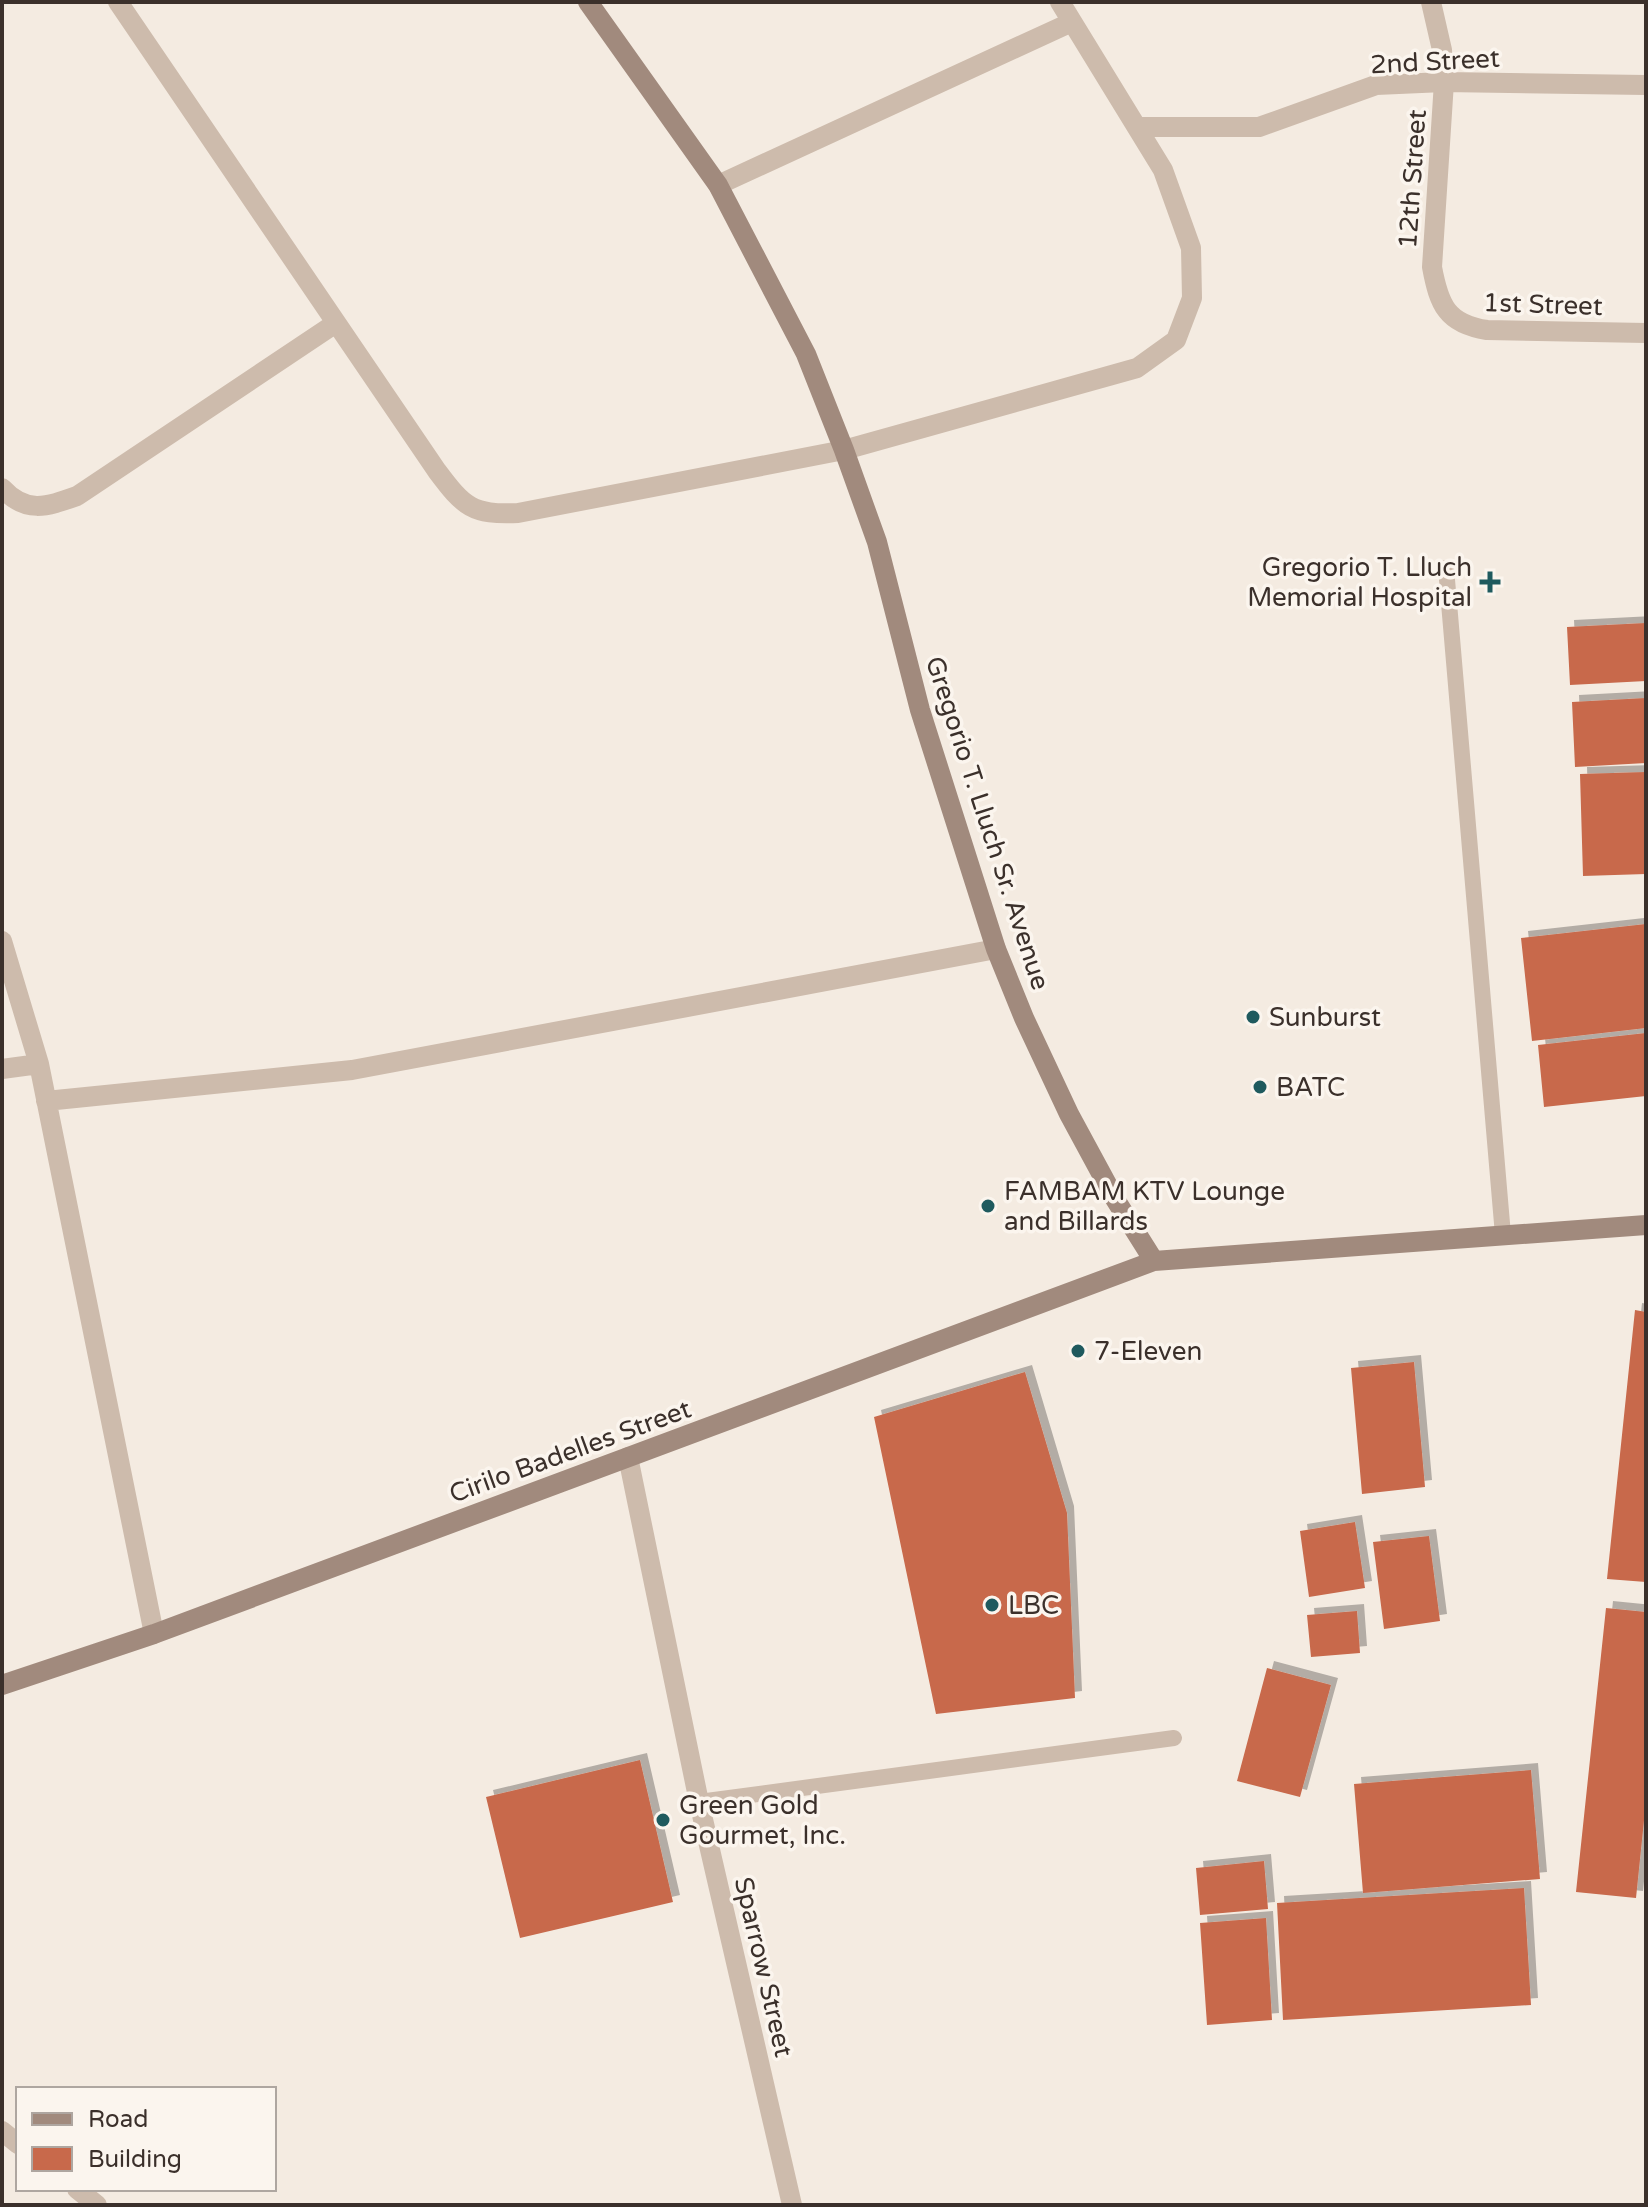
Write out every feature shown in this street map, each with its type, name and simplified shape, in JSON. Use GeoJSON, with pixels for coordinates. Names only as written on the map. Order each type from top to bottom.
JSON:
{"type":"FeatureCollection","features":[{"type":"Feature","properties":{"kind":"main road","name":"Gregorio T. Lluch Sr. Avenue"},"geometry":{"type":"LineString","coordinates":[[588,2],[718,185],[806,354],[877,542],[920,710],[996,949],[1069,1114],[1115,1199],[1154,1261]]}},
{"type":"Feature","properties":{"kind":"main road"},"geometry":{"type":"LineString","coordinates":[[1154,1261],[1646,1225]]}},
{"type":"Feature","properties":{"kind":"main road","name":"Cirilo Badelles Street"},"geometry":{"type":"LineString","coordinates":[[2,1685],[154,1634],[1154,1261]]}},
{"type":"Feature","properties":{"kind":"street"},"geometry":{"type":"LineString","coordinates":[[118,2],[437,471],[454,494],[474,510],[494,514],[518,513],[844,450],[1137,368],[1176,340],[1192,298],[1191,248],[1163,170],[1060,2]]}},
{"type":"Feature","properties":{"kind":"street","name":"12th Street"},"geometry":{"type":"LineString","coordinates":[[1431,2],[1442,50],[1444,82],[1432,267],[1436,290],[1445,310]]}},
{"type":"Feature","properties":{"kind":"street"},"geometry":{"type":"LineString","coordinates":[[718,185],[1072,22]]}},
{"type":"Feature","properties":{"kind":"street","name":"2nd Street"},"geometry":{"type":"LineString","coordinates":[[1137,127],[1259,127],[1376,85],[1444,82],[1646,85]]}},
{"type":"Feature","properties":{"kind":"street","name":"1st Street"},"geometry":{"type":"LineString","coordinates":[[1445,310],[1465,327],[1487,330],[1646,333]]}},
{"type":"Feature","properties":{"kind":"street"},"geometry":{"type":"LineString","coordinates":[[2,488],[12,499],[31,506],[51,506],[77,496],[336,323]]}},
{"type":"Feature","properties":{"kind":"street"},"geometry":{"type":"LineString","coordinates":[[2,941],[39,1064],[154,1634]]}},
{"type":"Feature","properties":{"kind":"street"},"geometry":{"type":"LineString","coordinates":[[46,1101],[352,1070],[996,949]]}},
{"type":"Feature","properties":{"kind":"street"},"geometry":{"type":"LineString","coordinates":[[2,1069],[39,1064]]}},
{"type":"Feature","properties":{"kind":"street","name":"Sparrow Street"},"geometry":{"type":"LineString","coordinates":[[628,1457],[699,1802],[792,2205]]}},
{"type":"Feature","properties":{"kind":"street"},"geometry":{"type":"LineString","coordinates":[[80,2191],[97,2205]]}},
{"type":"Feature","properties":{"kind":"lane"},"geometry":{"type":"LineString","coordinates":[[1446,568],[1503,1235]]}},
{"type":"Feature","properties":{"kind":"lane"},"geometry":{"type":"LineString","coordinates":[[699,1802],[1174,1738]]}},
{"type":"Feature","properties":{"kind":"building"},"geometry":{"type":"Polygon","coordinates":[[[1646,623],[1646,681],[1570,685],[1567,627],[1646,623]]]}},
{"type":"Feature","properties":{"kind":"building"},"geometry":{"type":"Polygon","coordinates":[[[1646,698],[1646,763],[1575,767],[1572,702],[1646,698]]]}},
{"type":"Feature","properties":{"kind":"building"},"geometry":{"type":"Polygon","coordinates":[[[1646,772],[1646,874],[1583,876],[1580,774],[1646,772]]]}},
{"type":"Feature","properties":{"kind":"building"},"geometry":{"type":"Polygon","coordinates":[[[1646,924],[1646,1028],[1532,1041],[1521,938],[1646,924]]]}},
{"type":"Feature","properties":{"kind":"building"},"geometry":{"type":"Polygon","coordinates":[[[1646,1033],[1646,1096],[1544,1107],[1538,1045],[1646,1033]]]}},
{"type":"Feature","properties":{"kind":"building"},"geometry":{"type":"Polygon","coordinates":[[[1635,1310],[1646,1312],[1646,1582],[1607,1579],[1635,1310]]]}},
{"type":"Feature","properties":{"kind":"building"},"geometry":{"type":"Polygon","coordinates":[[[1414,1362],[1425,1487],[1362,1494],[1351,1368],[1414,1362]]]}},
{"type":"Feature","properties":{"kind":"building","name":"LBC"},"geometry":{"type":"Polygon","coordinates":[[[1025,1372],[1067,1513],[1075,1698],[936,1714],[874,1417],[1025,1372]]]}},
{"type":"Feature","properties":{"kind":"building"},"geometry":{"type":"Polygon","coordinates":[[[1355,1522],[1365,1588],[1309,1597],[1300,1531],[1355,1522]]]}},
{"type":"Feature","properties":{"kind":"building"},"geometry":{"type":"Polygon","coordinates":[[[1429,1536],[1440,1621],[1384,1629],[1373,1542],[1429,1536]]]}},
{"type":"Feature","properties":{"kind":"building"},"geometry":{"type":"Polygon","coordinates":[[[1606,1608],[1646,1612],[1646,1801],[1636,1898],[1576,1892],[1606,1608]]]}},
{"type":"Feature","properties":{"kind":"building"},"geometry":{"type":"Polygon","coordinates":[[[1357,1611],[1360,1653],[1311,1657],[1307,1615],[1357,1611]]]}},
{"type":"Feature","properties":{"kind":"building"},"geometry":{"type":"Polygon","coordinates":[[[1267,1668],[1331,1685],[1300,1797],[1237,1781],[1267,1668]]]}},
{"type":"Feature","properties":{"kind":"building"},"geometry":{"type":"Polygon","coordinates":[[[640,1760],[673,1902],[520,1938],[486,1797],[640,1760]]]}},
{"type":"Feature","properties":{"kind":"building"},"geometry":{"type":"Polygon","coordinates":[[[1531,1770],[1540,1879],[1363,1893],[1354,1784],[1531,1770]]]}},
{"type":"Feature","properties":{"kind":"building"},"geometry":{"type":"Polygon","coordinates":[[[1264,1861],[1268,1909],[1200,1915],[1196,1868],[1264,1861]]]}},
{"type":"Feature","properties":{"kind":"building"},"geometry":{"type":"Polygon","coordinates":[[[1524,1888],[1531,2005],[1283,2020],[1277,1903],[1524,1888]]]}},
{"type":"Feature","properties":{"kind":"building"},"geometry":{"type":"Polygon","coordinates":[[[1266,1918],[1272,2020],[1207,2025],[1200,1923],[1266,1918]]]}},
{"type":"Feature","properties":{"kind":"place","name":"Gregorio T. Lluch Memorial Hospital"},"geometry":{"type":"Point","coordinates":[1490,582]}},
{"type":"Feature","properties":{"kind":"place","name":"Sunburst"},"geometry":{"type":"Point","coordinates":[1253,1017]}},
{"type":"Feature","properties":{"kind":"place","name":"BATC"},"geometry":{"type":"Point","coordinates":[1260,1087]}},
{"type":"Feature","properties":{"kind":"place","name":"FAMBAM KTV Lounge and Billards"},"geometry":{"type":"Point","coordinates":[988,1206]}},
{"type":"Feature","properties":{"kind":"place","name":"7-Eleven"},"geometry":{"type":"Point","coordinates":[1078,1351]}},
{"type":"Feature","properties":{"kind":"place","name":"LBC"},"geometry":{"type":"Point","coordinates":[992,1605]}},
{"type":"Feature","properties":{"kind":"place","name":"Green Gold Gourmet, Inc."},"geometry":{"type":"Point","coordinates":[663,1820]}}]}
